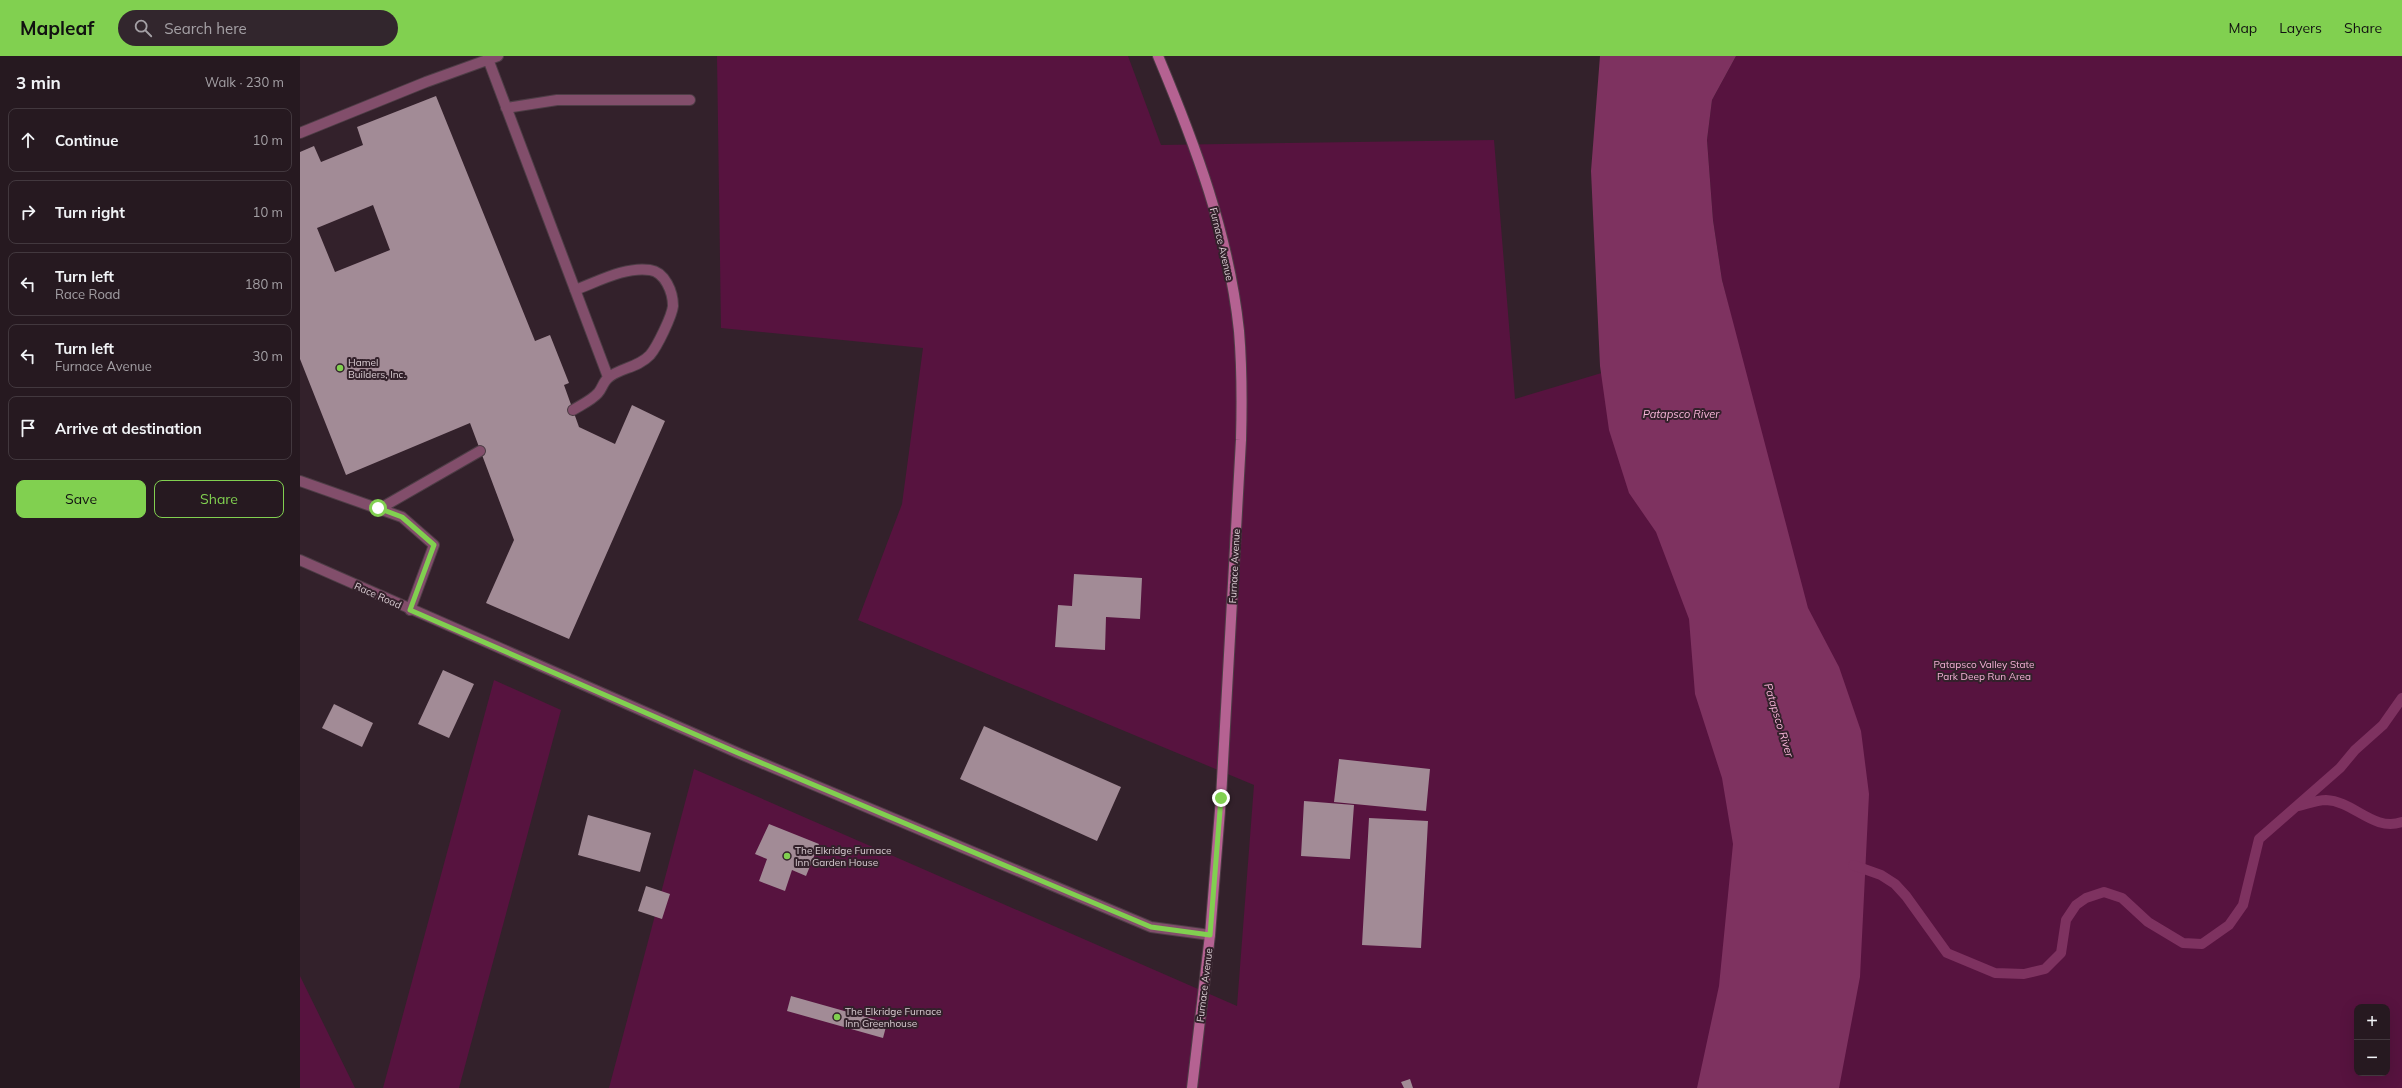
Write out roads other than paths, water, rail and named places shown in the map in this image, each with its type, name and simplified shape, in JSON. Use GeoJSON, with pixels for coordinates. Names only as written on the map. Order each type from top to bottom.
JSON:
{"type":"FeatureCollection","features":[{"type":"Feature","properties":{"kind":"street"},"geometry":{"type":"LineString","coordinates":[[300,133],[498,56]]}},
{"type":"Feature","properties":{"kind":"street","name":"Furnace Avenue"},"geometry":{"type":"LineString","coordinates":[[1158,56],[1197,154],[1212,201],[1235,299],[1241,364],[1241,440],[1222,791],[1210,935],[1192,1088]]}},
{"type":"Feature","properties":{"kind":"street"},"geometry":{"type":"LineString","coordinates":[[488,59],[608,378]]}},
{"type":"Feature","properties":{"kind":"street"},"geometry":{"type":"LineString","coordinates":[[506,108],[557,100],[690,100]]}},
{"type":"Feature","properties":{"kind":"street"},"geometry":{"type":"LineString","coordinates":[[573,410],[598,393],[608,378],[638,365],[651,354],[670,316],[673,305],[669,288],[664,278],[652,270],[642,269],[615,275],[575,290]]}},
{"type":"Feature","properties":{"kind":"street"},"geometry":{"type":"LineString","coordinates":[[378,508],[480,450]]}},
{"type":"Feature","properties":{"kind":"street"},"geometry":{"type":"LineString","coordinates":[[300,481],[402,517],[434,545],[410,610]]}},
{"type":"Feature","properties":{"kind":"street","name":"Race Road"},"geometry":{"type":"LineString","coordinates":[[300,560],[410,610],[738,753],[1151,927],[1210,935]]}},
{"type":"Feature","properties":{"kind":"water","name":"Patapsco River"},"geometry":{"type":"Polygon","coordinates":[[[1600,56],[1736,56],[1712,100],[1707,140],[1713,220],[1722,280],[1808,608],[1839,667],[1861,731],[1869,794],[1860,977],[1839,1088],[1697,1088],[1719,986],[1733,844],[1722,778],[1695,694],[1689,619],[1656,532],[1629,493],[1609,430],[1600,366],[1591,171],[1600,56]]]}},
{"type":"Feature","properties":{"kind":"waterway"},"geometry":{"type":"LineString","coordinates":[[1853,865],[1881,875],[1895,884],[1906,896],[1947,953],[1995,973],[2024,974],[2045,969],[2061,953],[2066,920],[2076,905],[2086,898],[2104,892],[2122,898],[2148,922],[2183,943],[2202,944],[2229,925],[2243,905],[2259,839],[2340,768],[2355,750],[2383,725],[2402,698]]}},
{"type":"Feature","properties":{"kind":"waterway"},"geometry":{"type":"LineString","coordinates":[[2299,806],[2326,800],[2346,805],[2373,820],[2382,823],[2392,824],[2402,822]]}},
{"type":"Feature","properties":{"kind":"place","name":"Hamel Builders, Inc."},"geometry":{"type":"Point","coordinates":[340,368]}},
{"type":"Feature","properties":{"kind":"place","name":"The Elkridge Furnace Inn Garden House"},"geometry":{"type":"Point","coordinates":[787,856]}},
{"type":"Feature","properties":{"kind":"place","name":"The Elkridge Furnace Inn Greenhouse"},"geometry":{"type":"Point","coordinates":[837,1017]}},
{"type":"Feature","properties":{"kind":"park label","name":"Patapsco Valley State Park Deep Run Area"},"geometry":{"type":"Point","coordinates":[1984,670]}}]}
